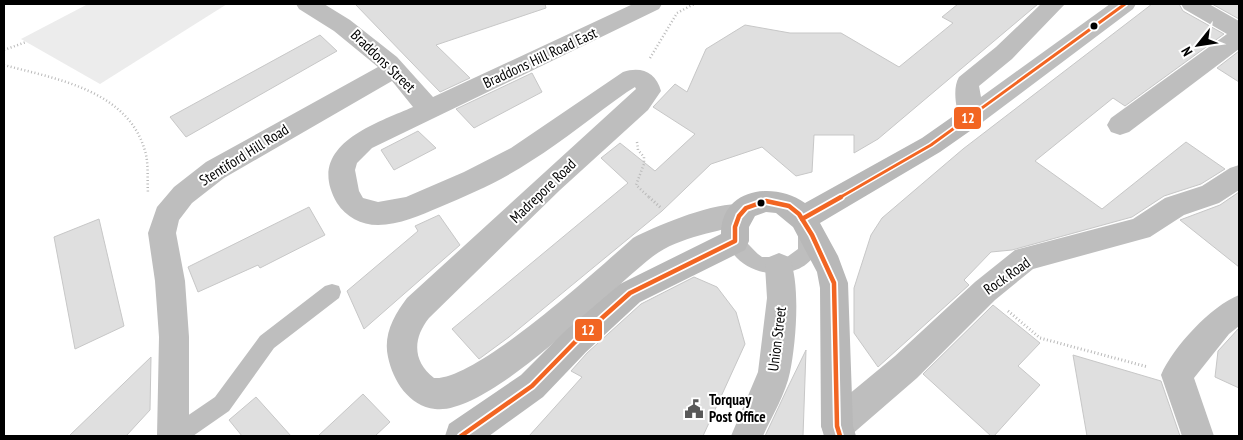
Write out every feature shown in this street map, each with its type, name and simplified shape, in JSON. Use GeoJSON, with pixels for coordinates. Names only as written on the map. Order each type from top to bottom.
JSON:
{"type":"FeatureCollection","features":[{"type":"Feature","properties":{"kind":"street","name":"Braddons Street"},"geometry":{"type":"LineString","coordinates":[[307,4],[343,24],[376,50],[414,90],[429,110]]}},
{"type":"Feature","properties":{"kind":"street","name":"Braddons Hill Road East"},"geometry":{"type":"LineString","coordinates":[[429,110],[651,4]]}},
{"type":"Feature","properties":{"kind":"street"},"geometry":{"type":"LineString","coordinates":[[971,117],[967,84],[1004,53],[1054,4]]}},
{"type":"Feature","properties":{"kind":"street"},"geometry":{"type":"LineString","coordinates":[[805,223],[931,145],[1125,4]]}},
{"type":"Feature","properties":{"kind":"street"},"geometry":{"type":"LineString","coordinates":[[1192,4],[1239,31]]}},
{"type":"Feature","properties":{"kind":"street"},"geometry":{"type":"LineString","coordinates":[[1120,125],[1239,38]]}},
{"type":"Feature","properties":{"kind":"street","name":"Stentiford Hill Road"},"geometry":{"type":"LineString","coordinates":[[174,436],[174,337],[170,281],[162,233],[167,216],[183,195],[215,170],[393,70]]}},
{"type":"Feature","properties":{"kind":"street"},"geometry":{"type":"LineString","coordinates":[[429,110],[363,141],[352,150],[342,171],[346,196],[352,205],[363,212],[389,213],[450,190],[508,163],[615,88],[631,78],[638,78]]}},
{"type":"Feature","properties":{"kind":"street","name":"Madrepore Road"},"geometry":{"type":"LineString","coordinates":[[638,78],[647,84],[648,91],[639,103],[434,292],[406,323],[402,339],[403,353],[406,366],[418,386],[427,392],[438,395],[452,392],[511,358],[643,247],[657,238],[682,229],[736,233]]}},
{"type":"Feature","properties":{"kind":"street","name":"Rock Road"},"geometry":{"type":"LineString","coordinates":[[838,431],[985,291],[1025,260],[1140,229],[1175,206],[1210,195],[1239,176]]}},
{"type":"Feature","properties":{"kind":"street"},"geometry":{"type":"LineString","coordinates":[[461,436],[532,386],[574,342],[630,293],[736,233],[743,209],[755,203],[770,201],[791,208],[805,223],[833,278],[838,431]]}},
{"type":"Feature","properties":{"kind":"street","name":"Union Street"},"geometry":{"type":"LineString","coordinates":[[747,436],[774,373],[782,298],[779,266]]}},
{"type":"Feature","properties":{"kind":"street"},"geometry":{"type":"LineString","coordinates":[[1198,436],[1177,375],[1218,324],[1239,309]]}},
{"type":"Feature","properties":{"kind":"lane"},"geometry":{"type":"LineString","coordinates":[[736,233],[744,255],[759,264],[779,266],[798,260],[807,249],[805,223]]}},
{"type":"Feature","properties":{"kind":"lane"},"geometry":{"type":"LineString","coordinates":[[174,436],[222,404],[268,342],[332,292]]}},
{"type":"Feature","properties":{"kind":"path"},"geometry":{"type":"LineString","coordinates":[[638,78],[677,13],[694,4]]}},
{"type":"Feature","properties":{"kind":"path"},"geometry":{"type":"LineString","coordinates":[[4,50],[26,42]]}},
{"type":"Feature","properties":{"kind":"path"},"geometry":{"type":"LineString","coordinates":[[4,65],[93,91],[129,117],[145,150],[148,196],[167,216]]}},
{"type":"Feature","properties":{"kind":"path"},"geometry":{"type":"LineString","coordinates":[[636,185],[644,164],[644,157],[638,150],[637,142],[643,136]]}},
{"type":"Feature","properties":{"kind":"path"},"geometry":{"type":"LineString","coordinates":[[985,291],[1040,338],[1177,375]]}},
{"type":"Feature","properties":{"kind":"shaded area"},"geometry":{"type":"Polygon","coordinates":[[[88,4],[227,4],[100,84],[21,39],[88,4]]]}},
{"type":"Feature","properties":{"kind":"building"},"geometry":{"type":"Polygon","coordinates":[[[355,4],[545,4],[546,8],[436,45],[470,78],[440,92],[355,4]]]}},
{"type":"Feature","properties":{"kind":"building"},"geometry":{"type":"Polygon","coordinates":[[[958,4],[1038,4],[878,139],[854,153],[854,135],[814,135],[812,172],[796,176],[762,147],[711,164],[662,211],[509,337],[479,359],[452,329],[628,183],[601,158],[620,143],[655,171],[695,134],[653,107],[675,84],[687,92],[706,49],[745,25],[790,33],[841,33],[899,67],[953,23],[942,17],[958,4]]]}},
{"type":"Feature","properties":{"kind":"building"},"geometry":{"type":"Polygon","coordinates":[[[1152,4],[1179,4],[1183,11],[1224,34],[1125,106],[1113,98],[1035,161],[1102,209],[1186,142],[1225,169],[1201,184],[1164,196],[1132,217],[1012,250],[991,252],[964,280],[969,285],[878,367],[854,333],[854,288],[871,235],[882,218],[963,149],[1152,4]]]}},
{"type":"Feature","properties":{"kind":"building"},"geometry":{"type":"Polygon","coordinates":[[[1212,4],[1239,4],[1239,19],[1212,4]]]}},
{"type":"Feature","properties":{"kind":"building"},"geometry":{"type":"Polygon","coordinates":[[[320,35],[337,51],[186,137],[170,117],[320,35]]]}},
{"type":"Feature","properties":{"kind":"building"},"geometry":{"type":"Polygon","coordinates":[[[1239,51],[1239,82],[1217,68],[1239,51]]]}},
{"type":"Feature","properties":{"kind":"building"},"geometry":{"type":"Polygon","coordinates":[[[532,73],[542,92],[474,128],[456,109],[532,73]]]}},
{"type":"Feature","properties":{"kind":"building"},"geometry":{"type":"Polygon","coordinates":[[[418,131],[436,148],[394,170],[381,150],[418,131]]]}},
{"type":"Feature","properties":{"kind":"building"},"geometry":{"type":"Polygon","coordinates":[[[1239,192],[1239,267],[1180,220],[1220,205],[1239,192]]]}},
{"type":"Feature","properties":{"kind":"building"},"geometry":{"type":"Polygon","coordinates":[[[309,207],[325,235],[260,268],[258,265],[198,292],[188,267],[309,207]]]}},
{"type":"Feature","properties":{"kind":"building"},"geometry":{"type":"Polygon","coordinates":[[[439,215],[460,245],[364,329],[347,291],[418,231],[415,226],[439,215]]]}},
{"type":"Feature","properties":{"kind":"building"},"geometry":{"type":"Polygon","coordinates":[[[99,219],[124,326],[75,349],[54,237],[99,219]]]}},
{"type":"Feature","properties":{"kind":"building"},"geometry":{"type":"Polygon","coordinates":[[[694,277],[717,287],[736,312],[745,344],[703,436],[529,436],[582,377],[571,371],[587,353],[641,304],[694,277]]]}},
{"type":"Feature","properties":{"kind":"building"},"geometry":{"type":"Polygon","coordinates":[[[993,305],[1040,343],[1018,366],[1040,385],[994,436],[991,436],[923,374],[993,305]]]}},
{"type":"Feature","properties":{"kind":"building"},"geometry":{"type":"Polygon","coordinates":[[[1239,328],[1239,388],[1215,377],[1218,351],[1239,328]]]}},
{"type":"Feature","properties":{"kind":"building"},"geometry":{"type":"Polygon","coordinates":[[[806,350],[803,436],[765,436],[788,387],[806,350]]]}},
{"type":"Feature","properties":{"kind":"building"},"geometry":{"type":"Polygon","coordinates":[[[1073,355],[1161,381],[1180,436],[1087,436],[1073,355]]]}},
{"type":"Feature","properties":{"kind":"building"},"geometry":{"type":"Polygon","coordinates":[[[151,357],[150,410],[126,436],[69,436],[151,357]]]}},
{"type":"Feature","properties":{"kind":"building"},"geometry":{"type":"Polygon","coordinates":[[[363,394],[390,422],[375,436],[318,436],[363,394]]]}},
{"type":"Feature","properties":{"kind":"building"},"geometry":{"type":"Polygon","coordinates":[[[256,397],[291,436],[242,436],[229,420],[256,397]]]}},
{"type":"Feature","properties":{"kind":"transit line","name":"12"},"geometry":{"type":"LineString","coordinates":[[802,219],[931,145],[1125,4]]}},
{"type":"Feature","properties":{"kind":"transit line","name":"12"},"geometry":{"type":"LineString","coordinates":[[461,436],[532,386],[575,342],[630,293],[735,241],[735,227],[739,216],[746,208],[766,201],[789,206],[799,214],[812,235],[834,283],[837,426],[840,436]]}},
{"type":"Feature","properties":{"kind":"place","name":"Torquay Post Office"},"geometry":{"type":"Point","coordinates":[694,409]}}]}
